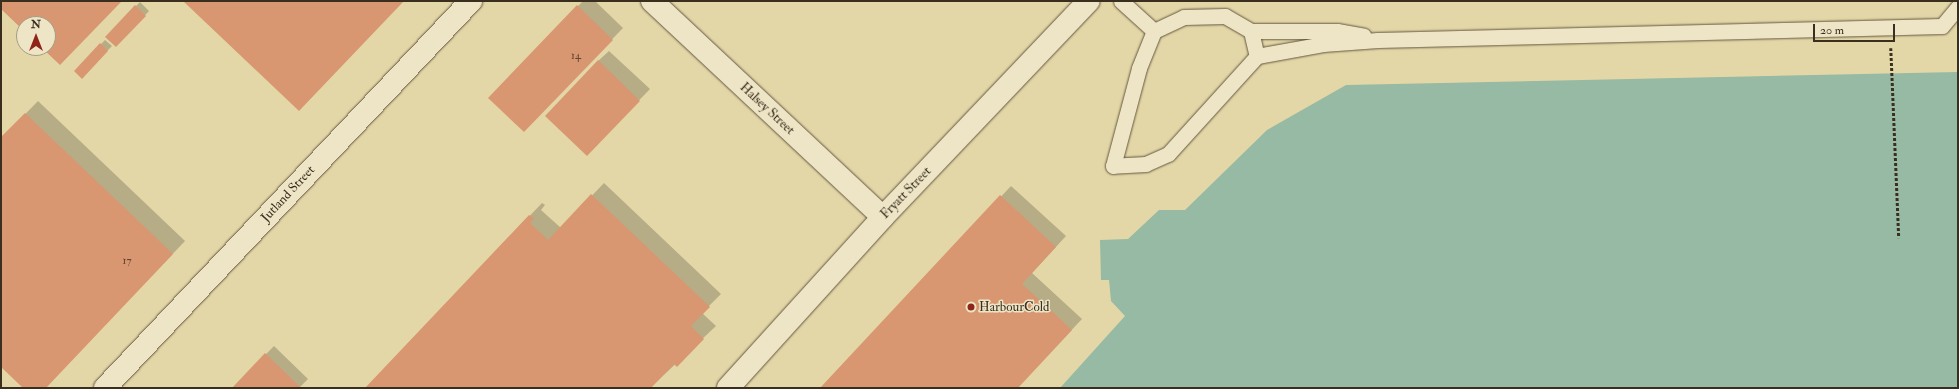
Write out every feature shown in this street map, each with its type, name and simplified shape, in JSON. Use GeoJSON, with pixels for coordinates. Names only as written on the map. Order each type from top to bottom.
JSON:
{"type":"FeatureCollection","features":[{"type":"Feature","properties":{"kind":"street","name":"Jutland Street"},"geometry":{"type":"LineString","coordinates":[[105,388],[471,1]]}},
{"type":"Feature","properties":{"kind":"street","name":"Halsey Street"},"geometry":{"type":"LineString","coordinates":[[652,1],[883,217]]}},
{"type":"Feature","properties":{"kind":"street","name":"Fryatt Street"},"geometry":{"type":"LineString","coordinates":[[728,388],[883,217],[1089,1]]}},
{"type":"Feature","properties":{"kind":"lane"},"geometry":{"type":"LineString","coordinates":[[1122,1],[1154,30]]}},
{"type":"Feature","properties":{"kind":"lane"},"geometry":{"type":"LineString","coordinates":[[1378,40],[1337,30],[1251,31],[1225,16],[1184,17],[1154,30],[1139,68],[1113,166],[1146,164],[1168,154],[1257,56],[1322,44],[1378,40],[1942,26],[1958,7]]}},
{"type":"Feature","properties":{"kind":"lane"},"geometry":{"type":"LineString","coordinates":[[1251,31],[1257,56]]}},
{"type":"Feature","properties":{"kind":"path"},"geometry":{"type":"LineString","coordinates":[[1891,46],[1899,238]]}},
{"type":"Feature","properties":{"kind":"shaded area"},"geometry":{"type":"Polygon","coordinates":[[[1958,72],[1958,388],[1060,388],[1125,316],[1111,301],[1109,280],[1101,280],[1100,240],[1128,239],[1159,210],[1185,210],[1267,130],[1346,85],[1958,72]]]}},
{"type":"Feature","properties":{"kind":"building"},"geometry":{"type":"Polygon","coordinates":[[[1,1],[122,1],[60,65],[50,56],[56,56],[56,16],[16,16],[16,23],[1,9],[1,1]]]}},
{"type":"Feature","properties":{"kind":"building"},"geometry":{"type":"Polygon","coordinates":[[[183,1],[404,1],[299,111],[183,1]]]}},
{"type":"Feature","properties":{"kind":"building"},"geometry":{"type":"Polygon","coordinates":[[[135,5],[146,16],[116,47],[105,37],[135,5]]]}},
{"type":"Feature","properties":{"kind":"building"},"geometry":{"type":"Polygon","coordinates":[[[577,5],[613,40],[524,132],[488,98],[577,5]]]}},
{"type":"Feature","properties":{"kind":"building"},"geometry":{"type":"Polygon","coordinates":[[[100,43],[108,51],[82,79],[74,71],[100,43]]]}},
{"type":"Feature","properties":{"kind":"building"},"geometry":{"type":"Polygon","coordinates":[[[598,60],[640,101],[587,156],[545,116],[598,60]]]}},
{"type":"Feature","properties":{"kind":"building"},"geometry":{"type":"Polygon","coordinates":[[[25,113],[173,254],[46,388],[23,388],[1,367],[1,137],[25,113]]]}},
{"type":"Feature","properties":{"kind":"building"},"geometry":{"type":"Polygon","coordinates":[[[591,194],[710,307],[691,326],[704,339],[677,367],[674,364],[651,388],[365,388],[529,215],[534,218],[530,223],[548,240],[591,194]]]}},
{"type":"Feature","properties":{"kind":"building","name":"HarbourCold"},"geometry":{"type":"Polygon","coordinates":[[[1000,195],[1056,247],[1022,284],[1072,330],[1018,388],[820,388],[1000,195]]]}},
{"type":"Feature","properties":{"kind":"building"},"geometry":{"type":"Polygon","coordinates":[[[265,353],[301,388],[232,388],[265,353]]]}},
{"type":"Feature","properties":{"kind":"place","name":"HarbourCold"},"geometry":{"type":"Point","coordinates":[971,307]}}]}
